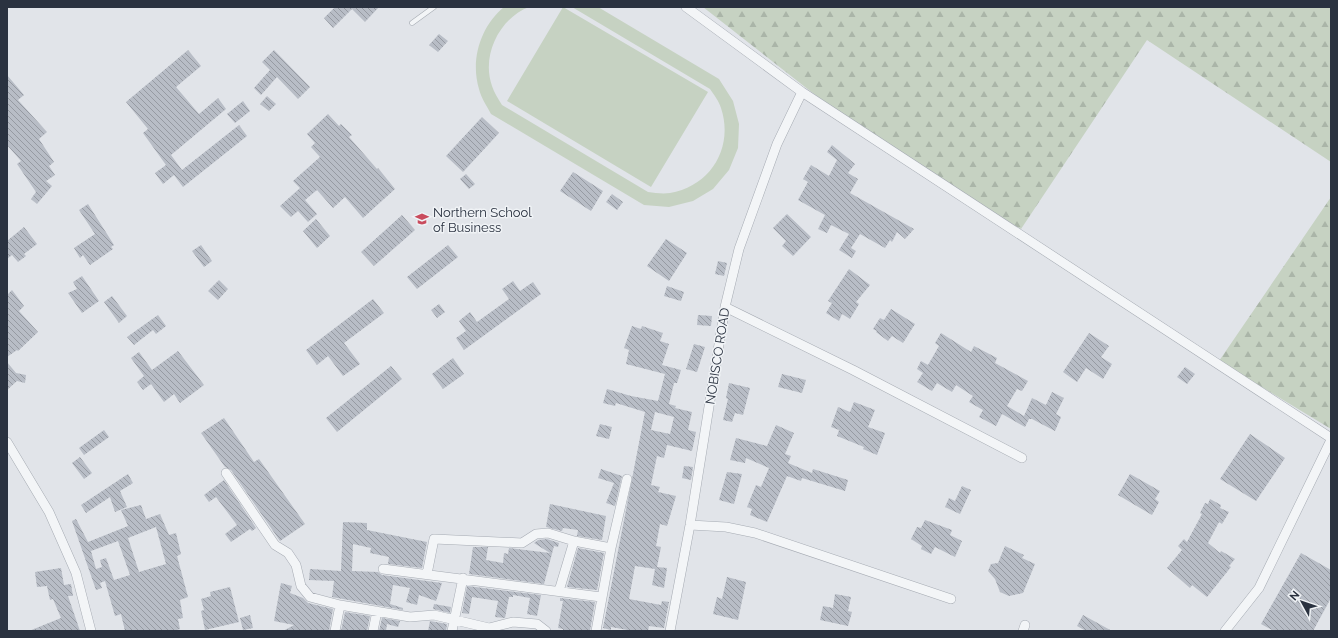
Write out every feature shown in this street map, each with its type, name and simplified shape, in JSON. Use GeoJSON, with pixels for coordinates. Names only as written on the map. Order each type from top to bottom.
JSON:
{"type":"FeatureCollection","features":[{"type":"Feature","properties":{"kind":"street"},"geometry":{"type":"LineString","coordinates":[[686,7],[802,92],[1331,439],[1258,588],[1225,631]]}},
{"type":"Feature","properties":{"kind":"street","name":"NOBISCO ROAD"},"geometry":{"type":"LineString","coordinates":[[670,631],[690,525],[725,307],[739,249],[777,144],[802,92]]}},
{"type":"Feature","properties":{"kind":"street"},"geometry":{"type":"LineString","coordinates":[[725,307],[853,370],[1022,458]]}},
{"type":"Feature","properties":{"kind":"street"},"geometry":{"type":"LineString","coordinates":[[7,442],[49,512],[76,573],[91,631]]}},
{"type":"Feature","properties":{"kind":"street"},"geometry":{"type":"LineString","coordinates":[[226,473],[275,544],[288,553],[296,565],[301,586],[310,597],[340,605],[410,617],[434,616],[489,630],[513,622],[537,624],[546,631]]}},
{"type":"Feature","properties":{"kind":"street"},"geometry":{"type":"LineString","coordinates":[[596,631],[610,548],[627,479]]}},
{"type":"Feature","properties":{"kind":"street"},"geometry":{"type":"LineString","coordinates":[[690,525],[726,527],[755,533],[951,599]]}},
{"type":"Feature","properties":{"kind":"street"},"geometry":{"type":"LineString","coordinates":[[427,574],[434,539],[522,543],[536,534],[548,533],[574,541],[610,548]]}},
{"type":"Feature","properties":{"kind":"street"},"geometry":{"type":"LineString","coordinates":[[559,591],[574,541]]}},
{"type":"Feature","properties":{"kind":"street"},"geometry":{"type":"LineString","coordinates":[[383,569],[601,597]]}},
{"type":"Feature","properties":{"kind":"street"},"geometry":{"type":"LineString","coordinates":[[452,631],[462,578]]}},
{"type":"Feature","properties":{"kind":"street"},"geometry":{"type":"LineString","coordinates":[[335,631],[340,605]]}},
{"type":"Feature","properties":{"kind":"street"},"geometry":{"type":"LineString","coordinates":[[373,631],[377,611]]}},
{"type":"Feature","properties":{"kind":"lane"},"geometry":{"type":"LineString","coordinates":[[412,23],[434,7]]}},
{"type":"Feature","properties":{"kind":"green space"},"geometry":{"type":"Polygon","coordinates":[[[504,7],[529,7],[519,12],[509,20],[496,39],[491,50],[489,74],[496,96],[502,105],[648,192],[670,193],[684,189],[697,182],[708,173],[716,162],[724,137],[724,123],[721,108],[716,98],[710,89],[572,7],[598,7],[719,79],[733,101],[739,124],[738,148],[729,170],[713,189],[693,201],[669,207],[644,205],[491,114],[479,89],[476,66],[477,55],[484,33],[489,24],[504,7]]]}},
{"type":"Feature","properties":{"kind":"green space"},"geometry":{"type":"Polygon","coordinates":[[[563,7],[708,92],[651,187],[507,101],[563,7]]]}},
{"type":"Feature","properties":{"kind":"green space"},"geometry":{"type":"Polygon","coordinates":[[[703,7],[1331,7],[1331,162],[1147,40],[1021,229],[926,175],[814,94],[703,7]]]}},
{"type":"Feature","properties":{"kind":"green space"},"geometry":{"type":"Polygon","coordinates":[[[1331,197],[1331,429],[1219,361],[1331,197]]]}},
{"type":"Feature","properties":{"kind":"building"},"geometry":{"type":"Polygon","coordinates":[[[335,7],[379,7],[365,22],[352,9],[333,28],[324,18],[335,7]]]}},
{"type":"Feature","properties":{"kind":"building"},"geometry":{"type":"Polygon","coordinates":[[[439,34],[448,41],[438,52],[429,45],[439,34]]]}},
{"type":"Feature","properties":{"kind":"building"},"geometry":{"type":"Polygon","coordinates":[[[188,50],[201,66],[176,87],[199,114],[218,98],[226,109],[171,155],[182,170],[239,125],[247,136],[183,187],[174,175],[163,184],[155,173],[166,165],[143,133],[148,129],[126,102],[188,50]]]}},
{"type":"Feature","properties":{"kind":"building"},"geometry":{"type":"Polygon","coordinates":[[[274,50],[310,87],[298,99],[277,77],[261,95],[254,88],[270,70],[262,62],[274,50]]]}},
{"type":"Feature","properties":{"kind":"building"},"geometry":{"type":"Polygon","coordinates":[[[7,75],[24,95],[18,100],[47,132],[39,139],[54,162],[49,166],[55,175],[46,181],[52,186],[37,204],[31,199],[36,192],[17,164],[21,161],[7,145],[7,75]]]}},
{"type":"Feature","properties":{"kind":"building"},"geometry":{"type":"Polygon","coordinates":[[[267,96],[276,104],[269,111],[260,104],[267,96]]]}},
{"type":"Feature","properties":{"kind":"building"},"geometry":{"type":"Polygon","coordinates":[[[243,101],[250,111],[235,123],[227,114],[243,101]]]}},
{"type":"Feature","properties":{"kind":"building"},"geometry":{"type":"Polygon","coordinates":[[[328,114],[339,126],[341,124],[352,135],[349,137],[395,189],[363,218],[345,197],[333,208],[317,190],[305,200],[317,214],[308,222],[298,211],[291,217],[280,206],[300,188],[293,181],[320,157],[311,147],[315,143],[307,134],[328,114]]]}},
{"type":"Feature","properties":{"kind":"building"},"geometry":{"type":"Polygon","coordinates":[[[482,117],[499,133],[463,172],[446,156],[482,117]]]}},
{"type":"Feature","properties":{"kind":"building"},"geometry":{"type":"Polygon","coordinates":[[[832,145],[855,164],[848,173],[858,179],[850,193],[914,229],[905,239],[897,232],[892,242],[890,240],[885,248],[860,234],[851,248],[856,251],[852,258],[839,250],[849,234],[831,225],[827,233],[818,229],[825,215],[798,200],[808,182],[803,179],[811,165],[829,176],[837,160],[827,152],[832,145]]]}},
{"type":"Feature","properties":{"kind":"building"},"geometry":{"type":"Polygon","coordinates":[[[573,172],[603,191],[591,211],[560,191],[573,172]]]}},
{"type":"Feature","properties":{"kind":"building"},"geometry":{"type":"Polygon","coordinates":[[[466,174],[475,184],[469,189],[460,179],[466,174]]]}},
{"type":"Feature","properties":{"kind":"building"},"geometry":{"type":"Polygon","coordinates":[[[612,194],[623,202],[617,210],[606,202],[612,194]]]}},
{"type":"Feature","properties":{"kind":"building"},"geometry":{"type":"Polygon","coordinates":[[[88,204],[114,245],[111,247],[113,249],[90,265],[83,255],[80,258],[74,248],[95,234],[79,210],[88,204]]]}},
{"type":"Feature","properties":{"kind":"building"},"geometry":{"type":"Polygon","coordinates":[[[787,214],[811,237],[793,256],[782,246],[786,241],[773,228],[787,214]]]}},
{"type":"Feature","properties":{"kind":"building"},"geometry":{"type":"Polygon","coordinates":[[[402,215],[415,230],[374,266],[361,252],[402,215]]]}},
{"type":"Feature","properties":{"kind":"building"},"geometry":{"type":"Polygon","coordinates":[[[316,219],[330,236],[317,248],[303,231],[316,219]]]}},
{"type":"Feature","properties":{"kind":"building"},"geometry":{"type":"Polygon","coordinates":[[[24,227],[37,244],[24,254],[26,256],[18,262],[12,255],[7,259],[7,241],[24,227]]]}},
{"type":"Feature","properties":{"kind":"building"},"geometry":{"type":"Polygon","coordinates":[[[666,239],[687,253],[669,281],[647,266],[666,239]]]}},
{"type":"Feature","properties":{"kind":"building"},"geometry":{"type":"Polygon","coordinates":[[[201,245],[212,261],[204,267],[192,251],[201,245]]]}},
{"type":"Feature","properties":{"kind":"building"},"geometry":{"type":"Polygon","coordinates":[[[448,245],[458,257],[417,289],[407,277],[448,245]]]}},
{"type":"Feature","properties":{"kind":"building"},"geometry":{"type":"Polygon","coordinates":[[[718,261],[727,263],[724,276],[715,274],[718,261]]]}},
{"type":"Feature","properties":{"kind":"building"},"geometry":{"type":"Polygon","coordinates":[[[849,269],[870,285],[856,302],[859,304],[850,319],[842,314],[839,321],[826,313],[832,303],[828,301],[849,269]]]}},
{"type":"Feature","properties":{"kind":"building"},"geometry":{"type":"Polygon","coordinates":[[[82,276],[99,301],[82,313],[68,293],[77,289],[73,282],[82,276]]]}},
{"type":"Feature","properties":{"kind":"building"},"geometry":{"type":"Polygon","coordinates":[[[219,280],[228,289],[218,300],[208,291],[219,280]]]}},
{"type":"Feature","properties":{"kind":"building"},"geometry":{"type":"Polygon","coordinates":[[[513,281],[520,291],[533,282],[541,294],[464,350],[456,338],[466,331],[459,321],[470,312],[477,322],[509,299],[502,289],[513,281]]]}},
{"type":"Feature","properties":{"kind":"building"},"geometry":{"type":"Polygon","coordinates":[[[667,286],[684,292],[681,301],[664,296],[667,286]]]}},
{"type":"Feature","properties":{"kind":"building"},"geometry":{"type":"Polygon","coordinates":[[[12,290],[24,306],[19,311],[38,332],[18,351],[17,350],[7,357],[7,295],[12,290]]]}},
{"type":"Feature","properties":{"kind":"building"},"geometry":{"type":"Polygon","coordinates":[[[112,296],[127,316],[119,323],[104,302],[112,296]]]}},
{"type":"Feature","properties":{"kind":"building"},"geometry":{"type":"Polygon","coordinates":[[[373,299],[384,313],[344,343],[360,364],[343,376],[328,356],[317,365],[306,350],[373,299]]]}},
{"type":"Feature","properties":{"kind":"building"},"geometry":{"type":"Polygon","coordinates":[[[439,304],[445,312],[437,318],[431,310],[439,304]]]}},
{"type":"Feature","properties":{"kind":"building"},"geometry":{"type":"Polygon","coordinates":[[[891,309],[915,324],[903,343],[892,336],[888,341],[873,329],[880,318],[884,320],[891,309]]]}},
{"type":"Feature","properties":{"kind":"building"},"geometry":{"type":"Polygon","coordinates":[[[158,315],[166,326],[156,334],[153,330],[134,345],[127,337],[158,315]]]}},
{"type":"Feature","properties":{"kind":"building"},"geometry":{"type":"Polygon","coordinates":[[[698,315],[712,316],[711,326],[697,325],[698,315]]]}},
{"type":"Feature","properties":{"kind":"building"},"geometry":{"type":"Polygon","coordinates":[[[632,326],[641,329],[642,326],[663,333],[660,341],[669,344],[662,365],[681,370],[677,383],[674,383],[669,404],[676,406],[675,408],[692,412],[688,430],[696,432],[692,451],[667,445],[664,458],[657,456],[651,485],[660,487],[658,492],[676,496],[667,526],[660,524],[656,546],[661,547],[657,567],[667,568],[664,588],[652,585],[655,569],[635,566],[629,599],[661,605],[662,601],[669,602],[664,628],[649,626],[648,631],[633,631],[611,627],[611,630],[603,628],[645,412],[616,403],[615,406],[603,403],[607,389],[631,396],[658,401],[665,374],[626,364],[629,350],[624,348],[632,326]],[[655,412],[651,430],[670,434],[674,417],[655,412]]]}},
{"type":"Feature","properties":{"kind":"building"},"geometry":{"type":"Polygon","coordinates":[[[941,333],[971,352],[974,346],[997,358],[995,363],[1028,381],[1022,391],[1017,389],[1007,406],[1024,416],[1032,398],[1046,405],[1052,392],[1064,398],[1056,414],[1061,417],[1055,431],[1032,419],[1029,419],[1025,427],[1002,414],[996,426],[979,417],[983,410],[969,402],[973,396],[956,385],[952,392],[937,383],[932,391],[917,382],[923,373],[917,369],[921,361],[928,365],[939,346],[935,343],[941,333]]]}},
{"type":"Feature","properties":{"kind":"building"},"geometry":{"type":"Polygon","coordinates":[[[1089,333],[1109,346],[1101,357],[1112,364],[1103,379],[1086,368],[1077,382],[1063,372],[1089,333]]]}},
{"type":"Feature","properties":{"kind":"building"},"geometry":{"type":"Polygon","coordinates":[[[694,344],[705,347],[697,372],[686,369],[694,344]]]}},
{"type":"Feature","properties":{"kind":"building"},"geometry":{"type":"Polygon","coordinates":[[[178,351],[204,385],[180,403],[174,394],[164,402],[151,384],[143,390],[137,382],[144,376],[131,358],[139,352],[152,370],[178,351]]]}},
{"type":"Feature","properties":{"kind":"building"},"geometry":{"type":"Polygon","coordinates":[[[453,358],[464,374],[443,389],[432,374],[453,358]]]}},
{"type":"Feature","properties":{"kind":"building"},"geometry":{"type":"Polygon","coordinates":[[[7,362],[16,373],[26,375],[25,383],[17,381],[7,390],[7,362]]]}},
{"type":"Feature","properties":{"kind":"building"},"geometry":{"type":"Polygon","coordinates":[[[391,366],[402,379],[337,432],[326,418],[391,366]]]}},
{"type":"Feature","properties":{"kind":"building"},"geometry":{"type":"Polygon","coordinates":[[[1185,367],[1195,374],[1187,384],[1177,377],[1185,367]]]}},
{"type":"Feature","properties":{"kind":"building"},"geometry":{"type":"Polygon","coordinates":[[[782,374],[806,380],[802,393],[778,387],[782,374]]]}},
{"type":"Feature","properties":{"kind":"building"},"geometry":{"type":"Polygon","coordinates":[[[729,383],[750,388],[743,415],[735,413],[732,422],[723,420],[728,399],[726,398],[729,383]]]}},
{"type":"Feature","properties":{"kind":"building"},"geometry":{"type":"Polygon","coordinates":[[[854,402],[875,410],[868,427],[885,433],[877,455],[863,449],[864,447],[837,436],[839,430],[831,427],[838,407],[850,412],[854,402]]]}},
{"type":"Feature","properties":{"kind":"building"},"geometry":{"type":"Polygon","coordinates":[[[224,418],[254,462],[259,459],[305,524],[280,541],[231,470],[225,467],[201,433],[224,418]]]}},
{"type":"Feature","properties":{"kind":"building"},"geometry":{"type":"Polygon","coordinates":[[[600,424],[612,427],[609,439],[596,436],[600,424]]]}},
{"type":"Feature","properties":{"kind":"building"},"geometry":{"type":"Polygon","coordinates":[[[776,425],[794,433],[785,454],[791,456],[788,463],[812,473],[813,469],[848,480],[845,491],[802,478],[801,481],[787,476],[767,522],[750,515],[752,509],[747,507],[756,485],[761,487],[769,468],[746,458],[745,463],[730,460],[736,438],[767,446],[776,425]]]}},
{"type":"Feature","properties":{"kind":"building"},"geometry":{"type":"Polygon","coordinates":[[[104,430],[109,437],[84,455],[79,448],[104,430]]]}},
{"type":"Feature","properties":{"kind":"building"},"geometry":{"type":"Polygon","coordinates":[[[1250,434],[1285,458],[1256,501],[1220,479],[1250,434]]]}},
{"type":"Feature","properties":{"kind":"building"},"geometry":{"type":"Polygon","coordinates":[[[80,457],[92,473],[84,479],[72,463],[80,457]]]}},
{"type":"Feature","properties":{"kind":"building"},"geometry":{"type":"Polygon","coordinates":[[[684,466],[693,467],[691,480],[682,478],[684,466]]]}},
{"type":"Feature","properties":{"kind":"building"},"geometry":{"type":"Polygon","coordinates":[[[601,469],[622,476],[615,506],[606,503],[614,483],[598,478],[601,469]]]}},
{"type":"Feature","properties":{"kind":"building"},"geometry":{"type":"Polygon","coordinates":[[[727,472],[742,474],[734,504],[719,500],[727,472]]]}},
{"type":"Feature","properties":{"kind":"building"},"geometry":{"type":"Polygon","coordinates":[[[128,474],[133,483],[120,491],[127,507],[115,512],[110,497],[86,513],[81,505],[128,474]]]}},
{"type":"Feature","properties":{"kind":"building"},"geometry":{"type":"Polygon","coordinates":[[[1130,474],[1160,491],[1155,499],[1159,502],[1152,515],[1118,495],[1130,474]]]}},
{"type":"Feature","properties":{"kind":"building"},"geometry":{"type":"Polygon","coordinates":[[[224,480],[256,528],[252,531],[250,529],[231,542],[225,534],[237,525],[216,497],[209,502],[204,495],[224,480]]]}},
{"type":"Feature","properties":{"kind":"building"},"geometry":{"type":"Polygon","coordinates":[[[962,486],[971,490],[960,514],[945,507],[949,498],[955,501],[962,486]]]}},
{"type":"Feature","properties":{"kind":"building"},"geometry":{"type":"Polygon","coordinates":[[[1210,499],[1221,505],[1220,508],[1229,512],[1222,524],[1219,522],[1208,543],[1220,553],[1221,551],[1235,559],[1229,566],[1231,567],[1207,597],[1192,585],[1190,588],[1167,568],[1182,550],[1178,546],[1184,539],[1187,542],[1202,514],[1200,513],[1205,503],[1208,504],[1210,499]]]}},
{"type":"Feature","properties":{"kind":"building"},"geometry":{"type":"Polygon","coordinates":[[[550,504],[606,516],[602,540],[577,536],[578,530],[563,528],[562,531],[546,527],[550,504]]]}},
{"type":"Feature","properties":{"kind":"building"},"geometry":{"type":"Polygon","coordinates":[[[141,505],[146,519],[160,514],[169,535],[176,533],[181,554],[177,556],[188,597],[180,600],[183,618],[178,619],[180,629],[174,631],[125,631],[121,614],[115,616],[105,581],[100,583],[102,588],[96,590],[72,521],[76,519],[88,542],[128,526],[121,510],[141,505]],[[156,527],[128,538],[139,572],[166,564],[156,527]],[[118,541],[91,551],[96,569],[102,567],[100,560],[106,558],[114,580],[130,575],[118,541]]]}},
{"type":"Feature","properties":{"kind":"building"},"geometry":{"type":"Polygon","coordinates":[[[925,520],[952,530],[950,535],[962,541],[955,557],[935,547],[931,554],[921,549],[922,546],[911,539],[917,527],[921,528],[925,520]]]}},
{"type":"Feature","properties":{"kind":"building"},"geometry":{"type":"Polygon","coordinates":[[[343,522],[367,523],[367,530],[427,542],[422,568],[388,564],[389,557],[370,553],[371,548],[353,544],[352,571],[378,572],[382,575],[442,583],[436,601],[419,595],[417,605],[406,602],[410,588],[393,585],[390,604],[403,608],[403,610],[332,597],[334,581],[309,580],[310,569],[341,571],[343,522]]]}},
{"type":"Feature","properties":{"kind":"building"},"geometry":{"type":"Polygon","coordinates":[[[547,539],[559,543],[558,547],[554,546],[544,584],[469,574],[473,547],[488,547],[486,560],[503,563],[504,553],[508,554],[509,548],[550,553],[534,543],[538,540],[547,539]]]}},
{"type":"Feature","properties":{"kind":"building"},"geometry":{"type":"Polygon","coordinates":[[[1005,546],[1024,555],[1022,558],[1035,564],[1023,593],[1009,596],[1000,592],[995,579],[988,571],[991,564],[998,563],[1005,546]]]}},
{"type":"Feature","properties":{"kind":"building"},"geometry":{"type":"Polygon","coordinates":[[[578,548],[604,553],[597,590],[567,587],[578,548]]]}},
{"type":"Feature","properties":{"kind":"building"},"geometry":{"type":"Polygon","coordinates":[[[1301,553],[1331,570],[1331,598],[1313,631],[1274,631],[1261,624],[1301,553]]]}},
{"type":"Feature","properties":{"kind":"building"},"geometry":{"type":"Polygon","coordinates":[[[61,568],[64,585],[71,584],[73,596],[68,596],[80,631],[29,631],[61,618],[53,599],[50,600],[47,586],[37,587],[35,572],[61,568]]]}},
{"type":"Feature","properties":{"kind":"building"},"geometry":{"type":"Polygon","coordinates":[[[727,577],[746,582],[738,620],[713,614],[717,597],[722,599],[727,577]]]}},
{"type":"Feature","properties":{"kind":"building"},"geometry":{"type":"Polygon","coordinates":[[[281,583],[292,586],[290,593],[303,598],[308,603],[333,609],[329,631],[283,631],[294,625],[274,621],[281,583]]]}},
{"type":"Feature","properties":{"kind":"building"},"geometry":{"type":"Polygon","coordinates":[[[467,586],[541,595],[537,616],[527,614],[530,598],[513,595],[513,597],[509,597],[505,618],[495,617],[498,601],[472,597],[469,614],[462,613],[467,586]]]}},
{"type":"Feature","properties":{"kind":"building"},"geometry":{"type":"Polygon","coordinates":[[[230,587],[239,622],[205,630],[201,611],[204,610],[201,599],[211,596],[210,592],[230,587]]]}},
{"type":"Feature","properties":{"kind":"building"},"geometry":{"type":"Polygon","coordinates":[[[835,594],[851,597],[848,611],[852,612],[848,626],[820,620],[823,606],[833,608],[835,594]]]}},
{"type":"Feature","properties":{"kind":"building"},"geometry":{"type":"Polygon","coordinates":[[[560,598],[595,602],[590,631],[563,631],[563,629],[558,628],[563,601],[560,601],[560,598]]]}},
{"type":"Feature","properties":{"kind":"building"},"geometry":{"type":"Polygon","coordinates":[[[434,604],[451,607],[450,613],[433,609],[434,604]]]}},
{"type":"Feature","properties":{"kind":"building"},"geometry":{"type":"Polygon","coordinates":[[[345,612],[370,616],[367,631],[341,631],[345,612]]]}},
{"type":"Feature","properties":{"kind":"building"},"geometry":{"type":"Polygon","coordinates":[[[250,615],[253,628],[243,630],[240,618],[250,615]]]}},
{"type":"Feature","properties":{"kind":"building"},"geometry":{"type":"Polygon","coordinates":[[[1083,615],[1112,631],[1086,631],[1077,626],[1083,615]]]}},
{"type":"Feature","properties":{"kind":"building"},"geometry":{"type":"Polygon","coordinates":[[[382,618],[400,621],[398,627],[387,624],[386,631],[379,631],[382,618]]]}},
{"type":"Feature","properties":{"kind":"building"},"geometry":{"type":"Polygon","coordinates":[[[430,621],[447,624],[446,631],[428,631],[430,621]]]}},
{"type":"Feature","properties":{"kind":"place","name":"Northern School of Business"},"geometry":{"type":"Point","coordinates":[422,219]}}]}
